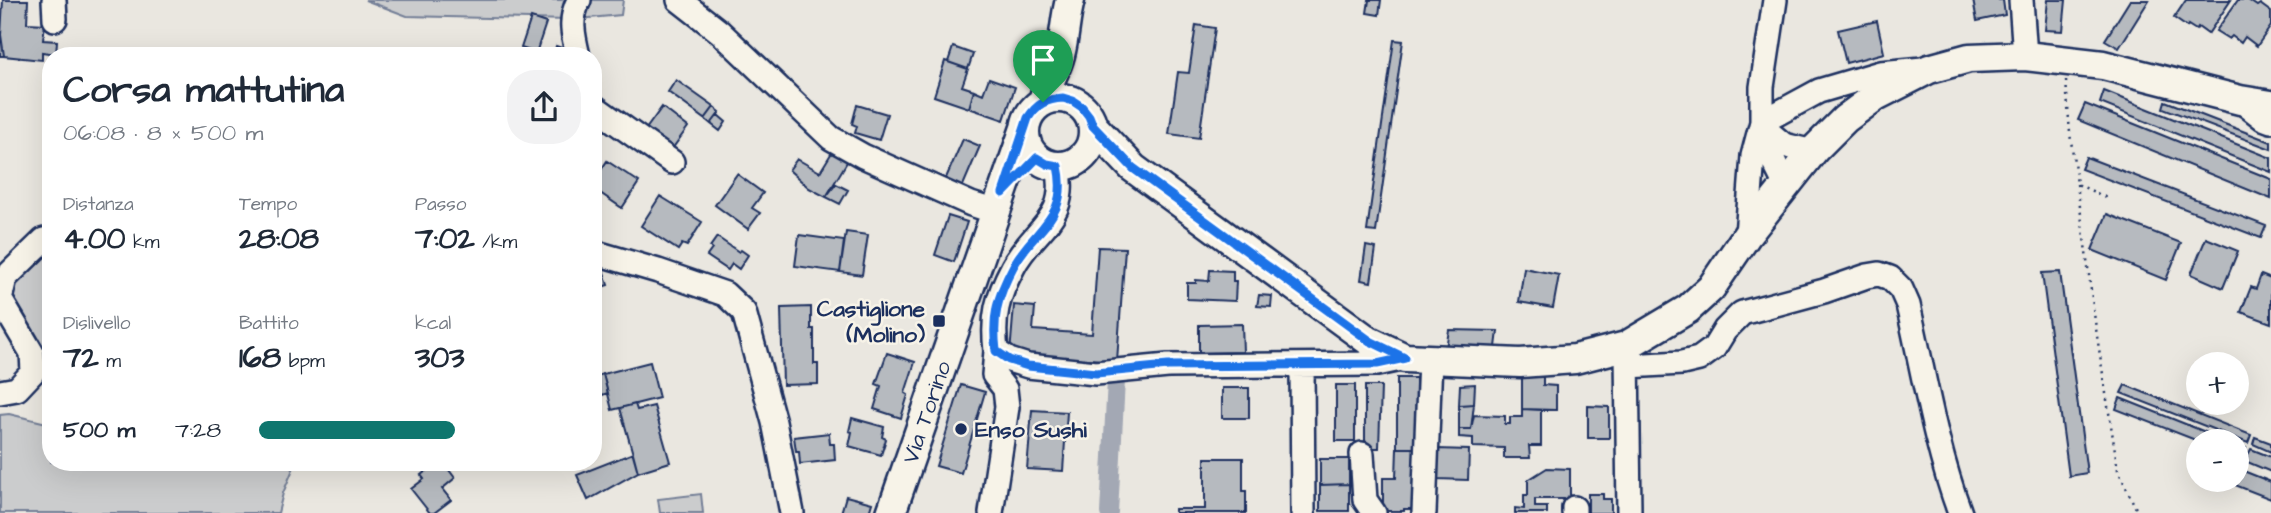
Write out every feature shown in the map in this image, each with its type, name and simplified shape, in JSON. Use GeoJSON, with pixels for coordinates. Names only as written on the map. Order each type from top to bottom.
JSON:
{"type":"FeatureCollection","features":[{"type":"Feature","properties":{"kind":"main road"},"geometry":{"type":"LineString","coordinates":[[1043,102],[1046,87],[1060,55],[1070,0]]}},
{"type":"Feature","properties":{"kind":"main road"},"geometry":{"type":"LineString","coordinates":[[1060,55],[1073,101]]}},
{"type":"Feature","properties":{"kind":"main road"},"geometry":{"type":"LineString","coordinates":[[1133,168],[1057,162],[1030,150],[1025,128],[1028,118],[1043,102],[1063,98],[1073,101],[1082,107],[1093,126],[1133,168],[1370,341],[1417,359],[1520,363],[1627,356],[1711,288],[1747,235],[1813,152],[1845,118],[1876,96],[1929,69],[1969,58],[2025,56],[2103,65],[2239,100],[2271,105]]}},
{"type":"Feature","properties":{"kind":"main road"},"geometry":{"type":"LineString","coordinates":[[999,202],[1057,162],[1090,146],[1093,126]]}},
{"type":"Feature","properties":{"kind":"main road","name":"Via Torino"},"geometry":{"type":"LineString","coordinates":[[891,513],[1025,128]]}},
{"type":"Feature","properties":{"kind":"street"},"geometry":{"type":"LineString","coordinates":[[576,47],[572,31],[573,12],[579,0]]}},
{"type":"Feature","properties":{"kind":"street"},"geometry":{"type":"LineString","coordinates":[[679,0],[720,32],[831,138],[863,156],[971,204],[999,202]]}},
{"type":"Feature","properties":{"kind":"street"},"geometry":{"type":"LineString","coordinates":[[1747,235],[1753,156],[1761,124],[1762,87],[1775,0]]}},
{"type":"Feature","properties":{"kind":"street"},"geometry":{"type":"LineString","coordinates":[[2021,0],[2025,56]]}},
{"type":"Feature","properties":{"kind":"street"},"geometry":{"type":"LineString","coordinates":[[1761,124],[1819,91],[1880,73],[1929,69]]}},
{"type":"Feature","properties":{"kind":"street"},"geometry":{"type":"LineString","coordinates":[[2239,100],[2271,121]]}},
{"type":"Feature","properties":{"kind":"street"},"geometry":{"type":"LineString","coordinates":[[602,112],[672,162]]}},
{"type":"Feature","properties":{"kind":"street"},"geometry":{"type":"LineString","coordinates":[[1761,124],[1784,145],[1813,152]]}},
{"type":"Feature","properties":{"kind":"street"},"geometry":{"type":"LineString","coordinates":[[1761,124],[1784,189]]}},
{"type":"Feature","properties":{"kind":"street"},"geometry":{"type":"LineString","coordinates":[[1753,156],[1764,181],[1784,189]]}},
{"type":"Feature","properties":{"kind":"street"},"geometry":{"type":"LineString","coordinates":[[990,513],[1007,407],[1005,389],[994,375],[995,310],[1014,265],[1048,222],[1058,203],[1061,179],[1057,162]]}},
{"type":"Feature","properties":{"kind":"street"},"geometry":{"type":"LineString","coordinates":[[0,392],[17,389],[33,372],[32,353],[0,299],[5,278],[42,242]]}},
{"type":"Feature","properties":{"kind":"street"},"geometry":{"type":"LineString","coordinates":[[602,255],[725,294],[744,312],[774,422],[792,513]]}},
{"type":"Feature","properties":{"kind":"street"},"geometry":{"type":"LineString","coordinates":[[1629,513],[1627,356],[1682,363],[1699,359],[1714,348],[1725,330],[1742,313],[1879,274],[1890,278],[1901,289],[1908,305],[1934,428],[1960,513]]}},
{"type":"Feature","properties":{"kind":"street"},"geometry":{"type":"LineString","coordinates":[[996,351],[1009,360],[1028,366],[1096,373],[1168,366],[1377,364],[1417,359],[1424,513]]}},
{"type":"Feature","properties":{"kind":"street"},"geometry":{"type":"LineString","coordinates":[[1302,366],[1303,513]]}},
{"type":"Feature","properties":{"kind":"street"},"geometry":{"type":"LineString","coordinates":[[1362,454],[1365,500],[1374,513]]}},
{"type":"Feature","properties":{"kind":"path"},"geometry":{"type":"LineString","coordinates":[[2065,61],[2070,134],[2118,470],[2138,513]]}},
{"type":"Feature","properties":{"kind":"path"},"geometry":{"type":"LineString","coordinates":[[2077,184],[2107,198]]}},
{"type":"Feature","properties":{"kind":"shaded area"},"geometry":{"type":"Polygon","coordinates":[[[365,0],[623,0],[621,15],[568,20],[407,16],[365,0]]]}},
{"type":"Feature","properties":{"kind":"shaded area"},"geometry":{"type":"Polygon","coordinates":[[[42,251],[41,364],[5,298],[10,279],[42,251]]]}},
{"type":"Feature","properties":{"kind":"shaded area"},"geometry":{"type":"Polygon","coordinates":[[[9,414],[42,422],[42,471],[292,471],[278,513],[0,513],[0,415],[9,414]]]}},
{"type":"Feature","properties":{"kind":"shaded area"},"geometry":{"type":"Polygon","coordinates":[[[701,494],[703,513],[660,513],[658,499],[701,494]]]}},
{"type":"Feature","properties":{"kind":"building"},"geometry":{"type":"Polygon","coordinates":[[[3,0],[28,0],[27,23],[45,24],[43,40],[57,41],[57,47],[42,47],[42,60],[4,56],[1,35],[3,0]]]}},
{"type":"Feature","properties":{"kind":"building"},"geometry":{"type":"Polygon","coordinates":[[[1369,0],[1381,0],[1379,15],[1367,13],[1369,0]]]}},
{"type":"Feature","properties":{"kind":"building"},"geometry":{"type":"Polygon","coordinates":[[[1973,0],[2003,0],[2005,15],[1977,21],[1973,0]]]}},
{"type":"Feature","properties":{"kind":"building"},"geometry":{"type":"Polygon","coordinates":[[[2048,0],[2066,0],[2063,31],[2045,30],[2048,0]]]}},
{"type":"Feature","properties":{"kind":"building"},"geometry":{"type":"Polygon","coordinates":[[[2130,0],[2149,0],[2119,48],[2105,40],[2130,0]]]}},
{"type":"Feature","properties":{"kind":"building"},"geometry":{"type":"Polygon","coordinates":[[[2186,0],[2231,0],[2208,34],[2198,27],[2196,30],[2188,25],[2187,27],[2174,18],[2186,0]]]}},
{"type":"Feature","properties":{"kind":"building"},"geometry":{"type":"Polygon","coordinates":[[[2238,0],[2248,0],[2257,6],[2260,4],[2271,12],[2271,26],[2257,46],[2245,37],[2241,43],[2232,36],[2229,39],[2216,31],[2238,0]]]}},
{"type":"Feature","properties":{"kind":"building"},"geometry":{"type":"Polygon","coordinates":[[[531,18],[546,23],[538,47],[521,47],[531,18]]]}},
{"type":"Feature","properties":{"kind":"building"},"geometry":{"type":"Polygon","coordinates":[[[1877,21],[1884,53],[1846,63],[1838,30],[1877,21]]]}},
{"type":"Feature","properties":{"kind":"building"},"geometry":{"type":"Polygon","coordinates":[[[1196,25],[1215,28],[1199,138],[1169,134],[1178,72],[1189,73],[1196,25]]]}},
{"type":"Feature","properties":{"kind":"building"},"geometry":{"type":"Polygon","coordinates":[[[1,35],[4,56],[0,56],[1,35]]]}},
{"type":"Feature","properties":{"kind":"building"},"geometry":{"type":"Polygon","coordinates":[[[1394,40],[1403,41],[1376,232],[1367,231],[1394,40]]]}},
{"type":"Feature","properties":{"kind":"building"},"geometry":{"type":"Polygon","coordinates":[[[953,47],[973,54],[968,69],[948,62],[953,47]]]}},
{"type":"Feature","properties":{"kind":"building"},"geometry":{"type":"Polygon","coordinates":[[[945,61],[968,69],[962,86],[974,90],[969,108],[934,96],[945,61]]]}},
{"type":"Feature","properties":{"kind":"building"},"geometry":{"type":"Polygon","coordinates":[[[989,78],[1015,87],[1004,120],[969,108],[974,90],[983,94],[989,78]]]}},
{"type":"Feature","properties":{"kind":"building"},"geometry":{"type":"Polygon","coordinates":[[[676,80],[714,107],[705,119],[668,92],[676,80]]]}},
{"type":"Feature","properties":{"kind":"building"},"geometry":{"type":"Polygon","coordinates":[[[2104,91],[2271,158],[2271,172],[2100,103],[2104,91]]]}},
{"type":"Feature","properties":{"kind":"building"},"geometry":{"type":"Polygon","coordinates":[[[2165,101],[2271,142],[2271,149],[2163,108],[2165,101]]]}},
{"type":"Feature","properties":{"kind":"building"},"geometry":{"type":"Polygon","coordinates":[[[2085,104],[2271,179],[2271,199],[2078,120],[2085,104]]]}},
{"type":"Feature","properties":{"kind":"building"},"geometry":{"type":"Polygon","coordinates":[[[857,105],[887,114],[879,140],[855,133],[857,126],[852,124],[857,105]]]}},
{"type":"Feature","properties":{"kind":"building"},"geometry":{"type":"Polygon","coordinates":[[[662,107],[688,127],[672,149],[646,129],[662,107]]]}},
{"type":"Feature","properties":{"kind":"building"},"geometry":{"type":"Polygon","coordinates":[[[714,107],[720,112],[711,124],[705,119],[714,107]]]}},
{"type":"Feature","properties":{"kind":"building"},"geometry":{"type":"Polygon","coordinates":[[[718,115],[726,122],[720,131],[711,124],[718,115]]]}},
{"type":"Feature","properties":{"kind":"building"},"geometry":{"type":"Polygon","coordinates":[[[963,139],[980,146],[959,195],[942,187],[963,139]]]}},
{"type":"Feature","properties":{"kind":"building"},"geometry":{"type":"Polygon","coordinates":[[[834,149],[850,157],[826,197],[809,188],[789,170],[797,159],[820,172],[834,149]]]}},
{"type":"Feature","properties":{"kind":"building"},"geometry":{"type":"Polygon","coordinates":[[[2086,157],[2266,226],[2261,238],[2081,169],[2086,157]]]}},
{"type":"Feature","properties":{"kind":"building"},"geometry":{"type":"Polygon","coordinates":[[[607,161],[639,182],[622,208],[602,194],[602,168],[607,161]]]}},
{"type":"Feature","properties":{"kind":"building"},"geometry":{"type":"Polygon","coordinates":[[[737,174],[763,193],[752,208],[760,213],[748,229],[715,205],[737,174]]]}},
{"type":"Feature","properties":{"kind":"building"},"geometry":{"type":"Polygon","coordinates":[[[836,184],[848,190],[840,204],[826,197],[836,184]]]}},
{"type":"Feature","properties":{"kind":"building"},"geometry":{"type":"Polygon","coordinates":[[[660,196],[702,222],[687,246],[682,244],[678,250],[641,226],[660,196]]]}},
{"type":"Feature","properties":{"kind":"building"},"geometry":{"type":"Polygon","coordinates":[[[2107,214],[2181,243],[2166,280],[2092,250],[2107,214]]]}},
{"type":"Feature","properties":{"kind":"building"},"geometry":{"type":"Polygon","coordinates":[[[948,216],[967,222],[954,262],[935,255],[948,216]]]}},
{"type":"Feature","properties":{"kind":"building"},"geometry":{"type":"Polygon","coordinates":[[[846,232],[868,235],[862,275],[840,272],[846,232]]]}},
{"type":"Feature","properties":{"kind":"building"},"geometry":{"type":"Polygon","coordinates":[[[799,235],[844,241],[840,272],[795,266],[799,235]]]}},
{"type":"Feature","properties":{"kind":"building"},"geometry":{"type":"Polygon","coordinates":[[[717,237],[748,255],[739,269],[732,264],[728,270],[707,256],[717,237]]]}},
{"type":"Feature","properties":{"kind":"building"},"geometry":{"type":"Polygon","coordinates":[[[2206,238],[2238,251],[2223,288],[2191,274],[2206,238]]]}},
{"type":"Feature","properties":{"kind":"building"},"geometry":{"type":"Polygon","coordinates":[[[1366,246],[1376,248],[1371,282],[1361,280],[1366,246]]]}},
{"type":"Feature","properties":{"kind":"building"},"geometry":{"type":"Polygon","coordinates":[[[1098,247],[1125,248],[1117,361],[1010,354],[1014,305],[1035,307],[1033,330],[1092,334],[1098,247]]]}},
{"type":"Feature","properties":{"kind":"building"},"geometry":{"type":"Polygon","coordinates":[[[602,266],[608,285],[602,287],[602,266]]]}},
{"type":"Feature","properties":{"kind":"building"},"geometry":{"type":"Polygon","coordinates":[[[1524,268],[1559,275],[1553,308],[1519,302],[1524,268]]]}},
{"type":"Feature","properties":{"kind":"building"},"geometry":{"type":"Polygon","coordinates":[[[1210,270],[1233,271],[1233,281],[1236,281],[1235,301],[1187,299],[1187,283],[1196,283],[1196,280],[1209,281],[1210,270]]]}},
{"type":"Feature","properties":{"kind":"building"},"geometry":{"type":"Polygon","coordinates":[[[2060,272],[2087,473],[2069,476],[2042,273],[2060,272]]]}},
{"type":"Feature","properties":{"kind":"building"},"geometry":{"type":"Polygon","coordinates":[[[2261,275],[2271,279],[2271,323],[2241,312],[2251,287],[2256,289],[2261,275]]]}},
{"type":"Feature","properties":{"kind":"building"},"geometry":{"type":"Polygon","coordinates":[[[1259,295],[1272,296],[1271,307],[1257,306],[1259,295]]]}},
{"type":"Feature","properties":{"kind":"building"},"geometry":{"type":"Polygon","coordinates":[[[811,307],[814,364],[818,364],[818,384],[783,385],[781,308],[811,307]]]}},
{"type":"Feature","properties":{"kind":"building"},"geometry":{"type":"Polygon","coordinates":[[[1242,324],[1243,352],[1199,353],[1199,325],[1242,324]]]}},
{"type":"Feature","properties":{"kind":"building"},"geometry":{"type":"Polygon","coordinates":[[[1449,330],[1498,331],[1496,347],[1446,348],[1449,330]]]}},
{"type":"Feature","properties":{"kind":"building"},"geometry":{"type":"Polygon","coordinates":[[[887,353],[915,362],[905,393],[908,395],[901,418],[874,409],[881,386],[876,384],[887,353]]]}},
{"type":"Feature","properties":{"kind":"building"},"geometry":{"type":"Polygon","coordinates":[[[650,362],[659,398],[612,410],[603,374],[650,362]]]}},
{"type":"Feature","properties":{"kind":"building"},"geometry":{"type":"Polygon","coordinates":[[[1522,371],[1543,371],[1543,385],[1556,386],[1556,410],[1522,409],[1522,371]]]}},
{"type":"Feature","properties":{"kind":"building"},"geometry":{"type":"Polygon","coordinates":[[[602,374],[608,393],[602,395],[602,374]]]}},
{"type":"Feature","properties":{"kind":"building"},"geometry":{"type":"Polygon","coordinates":[[[1397,378],[1416,378],[1416,448],[1397,448],[1397,378]]]}},
{"type":"Feature","properties":{"kind":"building"},"geometry":{"type":"Polygon","coordinates":[[[1475,384],[1474,404],[1459,405],[1460,385],[1475,384]]]}},
{"type":"Feature","properties":{"kind":"building","name":"Enso Sushi"},"geometry":{"type":"Polygon","coordinates":[[[961,385],[985,392],[961,473],[936,466],[961,385]]]}},
{"type":"Feature","properties":{"kind":"building"},"geometry":{"type":"Polygon","coordinates":[[[1336,385],[1355,385],[1355,441],[1336,441],[1336,385]]]}},
{"type":"Feature","properties":{"kind":"building"},"geometry":{"type":"Polygon","coordinates":[[[2125,385],[2186,409],[2186,415],[2201,415],[2236,429],[2212,429],[2121,393],[2125,385]]]}},
{"type":"Feature","properties":{"kind":"building"},"geometry":{"type":"Polygon","coordinates":[[[1365,386],[1381,386],[1379,448],[1365,448],[1365,386]]]}},
{"type":"Feature","properties":{"kind":"building"},"geometry":{"type":"Polygon","coordinates":[[[1222,388],[1249,388],[1249,418],[1222,418],[1222,388]]]}},
{"type":"Feature","properties":{"kind":"building"},"geometry":{"type":"Polygon","coordinates":[[[2120,398],[2198,429],[2186,429],[2186,436],[2116,409],[2120,398]]]}},
{"type":"Feature","properties":{"kind":"building"},"geometry":{"type":"Polygon","coordinates":[[[635,404],[637,410],[654,406],[670,462],[638,472],[620,408],[635,404]]]}},
{"type":"Feature","properties":{"kind":"building"},"geometry":{"type":"Polygon","coordinates":[[[1474,404],[1471,429],[1459,429],[1459,405],[1474,404]]]}},
{"type":"Feature","properties":{"kind":"building"},"geometry":{"type":"Polygon","coordinates":[[[1588,406],[1609,407],[1609,438],[1588,438],[1588,406]]]}},
{"type":"Feature","properties":{"kind":"building"},"geometry":{"type":"Polygon","coordinates":[[[1522,409],[1541,410],[1541,446],[1529,446],[1530,458],[1504,458],[1504,448],[1473,447],[1473,438],[1459,437],[1459,429],[1471,429],[1474,415],[1505,416],[1505,424],[1510,424],[1510,417],[1522,417],[1522,409]]]}},
{"type":"Feature","properties":{"kind":"building"},"geometry":{"type":"Polygon","coordinates":[[[1032,410],[1067,412],[1063,471],[1027,469],[1032,410]]]}},
{"type":"Feature","properties":{"kind":"building"},"geometry":{"type":"Polygon","coordinates":[[[852,418],[884,427],[882,437],[886,439],[881,455],[849,446],[852,418]]]}},
{"type":"Feature","properties":{"kind":"building"},"geometry":{"type":"Polygon","coordinates":[[[829,433],[830,444],[834,444],[835,460],[800,464],[794,437],[829,433]]]}},
{"type":"Feature","properties":{"kind":"building"},"geometry":{"type":"Polygon","coordinates":[[[2255,437],[2271,443],[2271,452],[2253,444],[2255,437]]]}},
{"type":"Feature","properties":{"kind":"building"},"geometry":{"type":"Polygon","coordinates":[[[1397,448],[1416,448],[1416,509],[1383,511],[1383,478],[1396,478],[1397,448]]]}},
{"type":"Feature","properties":{"kind":"building"},"geometry":{"type":"Polygon","coordinates":[[[1437,449],[1469,450],[1468,480],[1437,479],[1437,449]]]}},
{"type":"Feature","properties":{"kind":"building"},"geometry":{"type":"Polygon","coordinates":[[[2251,449],[2271,457],[2271,472],[2249,463],[2251,449]]]}},
{"type":"Feature","properties":{"kind":"building"},"geometry":{"type":"Polygon","coordinates":[[[633,453],[638,472],[588,500],[577,475],[587,471],[602,471],[602,465],[633,453]]]}},
{"type":"Feature","properties":{"kind":"building"},"geometry":{"type":"Polygon","coordinates":[[[1205,458],[1243,458],[1246,513],[1175,513],[1175,509],[1205,509],[1205,458]]]}},
{"type":"Feature","properties":{"kind":"building"},"geometry":{"type":"Polygon","coordinates":[[[1320,459],[1349,459],[1349,484],[1320,485],[1320,459]]]}},
{"type":"Feature","properties":{"kind":"building"},"geometry":{"type":"Polygon","coordinates":[[[1547,468],[1570,469],[1570,499],[1535,499],[1535,507],[1547,507],[1547,513],[1515,513],[1515,508],[1524,509],[1528,480],[1547,468]]]}},
{"type":"Feature","properties":{"kind":"building"},"geometry":{"type":"Polygon","coordinates":[[[426,471],[450,471],[455,478],[442,489],[451,500],[434,513],[430,513],[411,489],[424,479],[421,475],[426,471]]]}},
{"type":"Feature","properties":{"kind":"building"},"geometry":{"type":"Polygon","coordinates":[[[2249,473],[2271,482],[2271,499],[2249,490],[2249,473]]]}},
{"type":"Feature","properties":{"kind":"building"},"geometry":{"type":"Polygon","coordinates":[[[1349,484],[1349,511],[1320,511],[1320,485],[1349,484]]]}},
{"type":"Feature","properties":{"kind":"building"},"geometry":{"type":"Polygon","coordinates":[[[1588,494],[1603,494],[1603,499],[1611,499],[1611,513],[1588,513],[1588,494]]]}},
{"type":"Feature","properties":{"kind":"building"},"geometry":{"type":"Polygon","coordinates":[[[846,496],[872,503],[869,513],[841,513],[846,496]]]}},
{"type":"Feature","properties":{"kind":"waterway"},"geometry":{"type":"LineString","coordinates":[[1109,513],[1116,380]]}},
{"type":"Feature","properties":{"kind":"place","name":"Castiglione (Molino)"},"geometry":{"type":"Point","coordinates":[939,321]}},
{"type":"Feature","properties":{"kind":"place","name":"Enso Sushi"},"geometry":{"type":"Point","coordinates":[961,429]}},
{"type":"Feature","properties":{"kind":"route"},"geometry":{"type":"LineString","coordinates":[[1063,98],[1082,107],[1093,126],[1133,168],[1370,341],[1405,358],[1377,364],[1168,366],[1096,373],[1028,366],[1009,360],[996,351],[995,310],[1014,265],[1048,222],[1058,203],[1061,179],[1058,166],[1037,158],[1003,193],[1028,118],[1043,102],[1063,98]]}}]}
